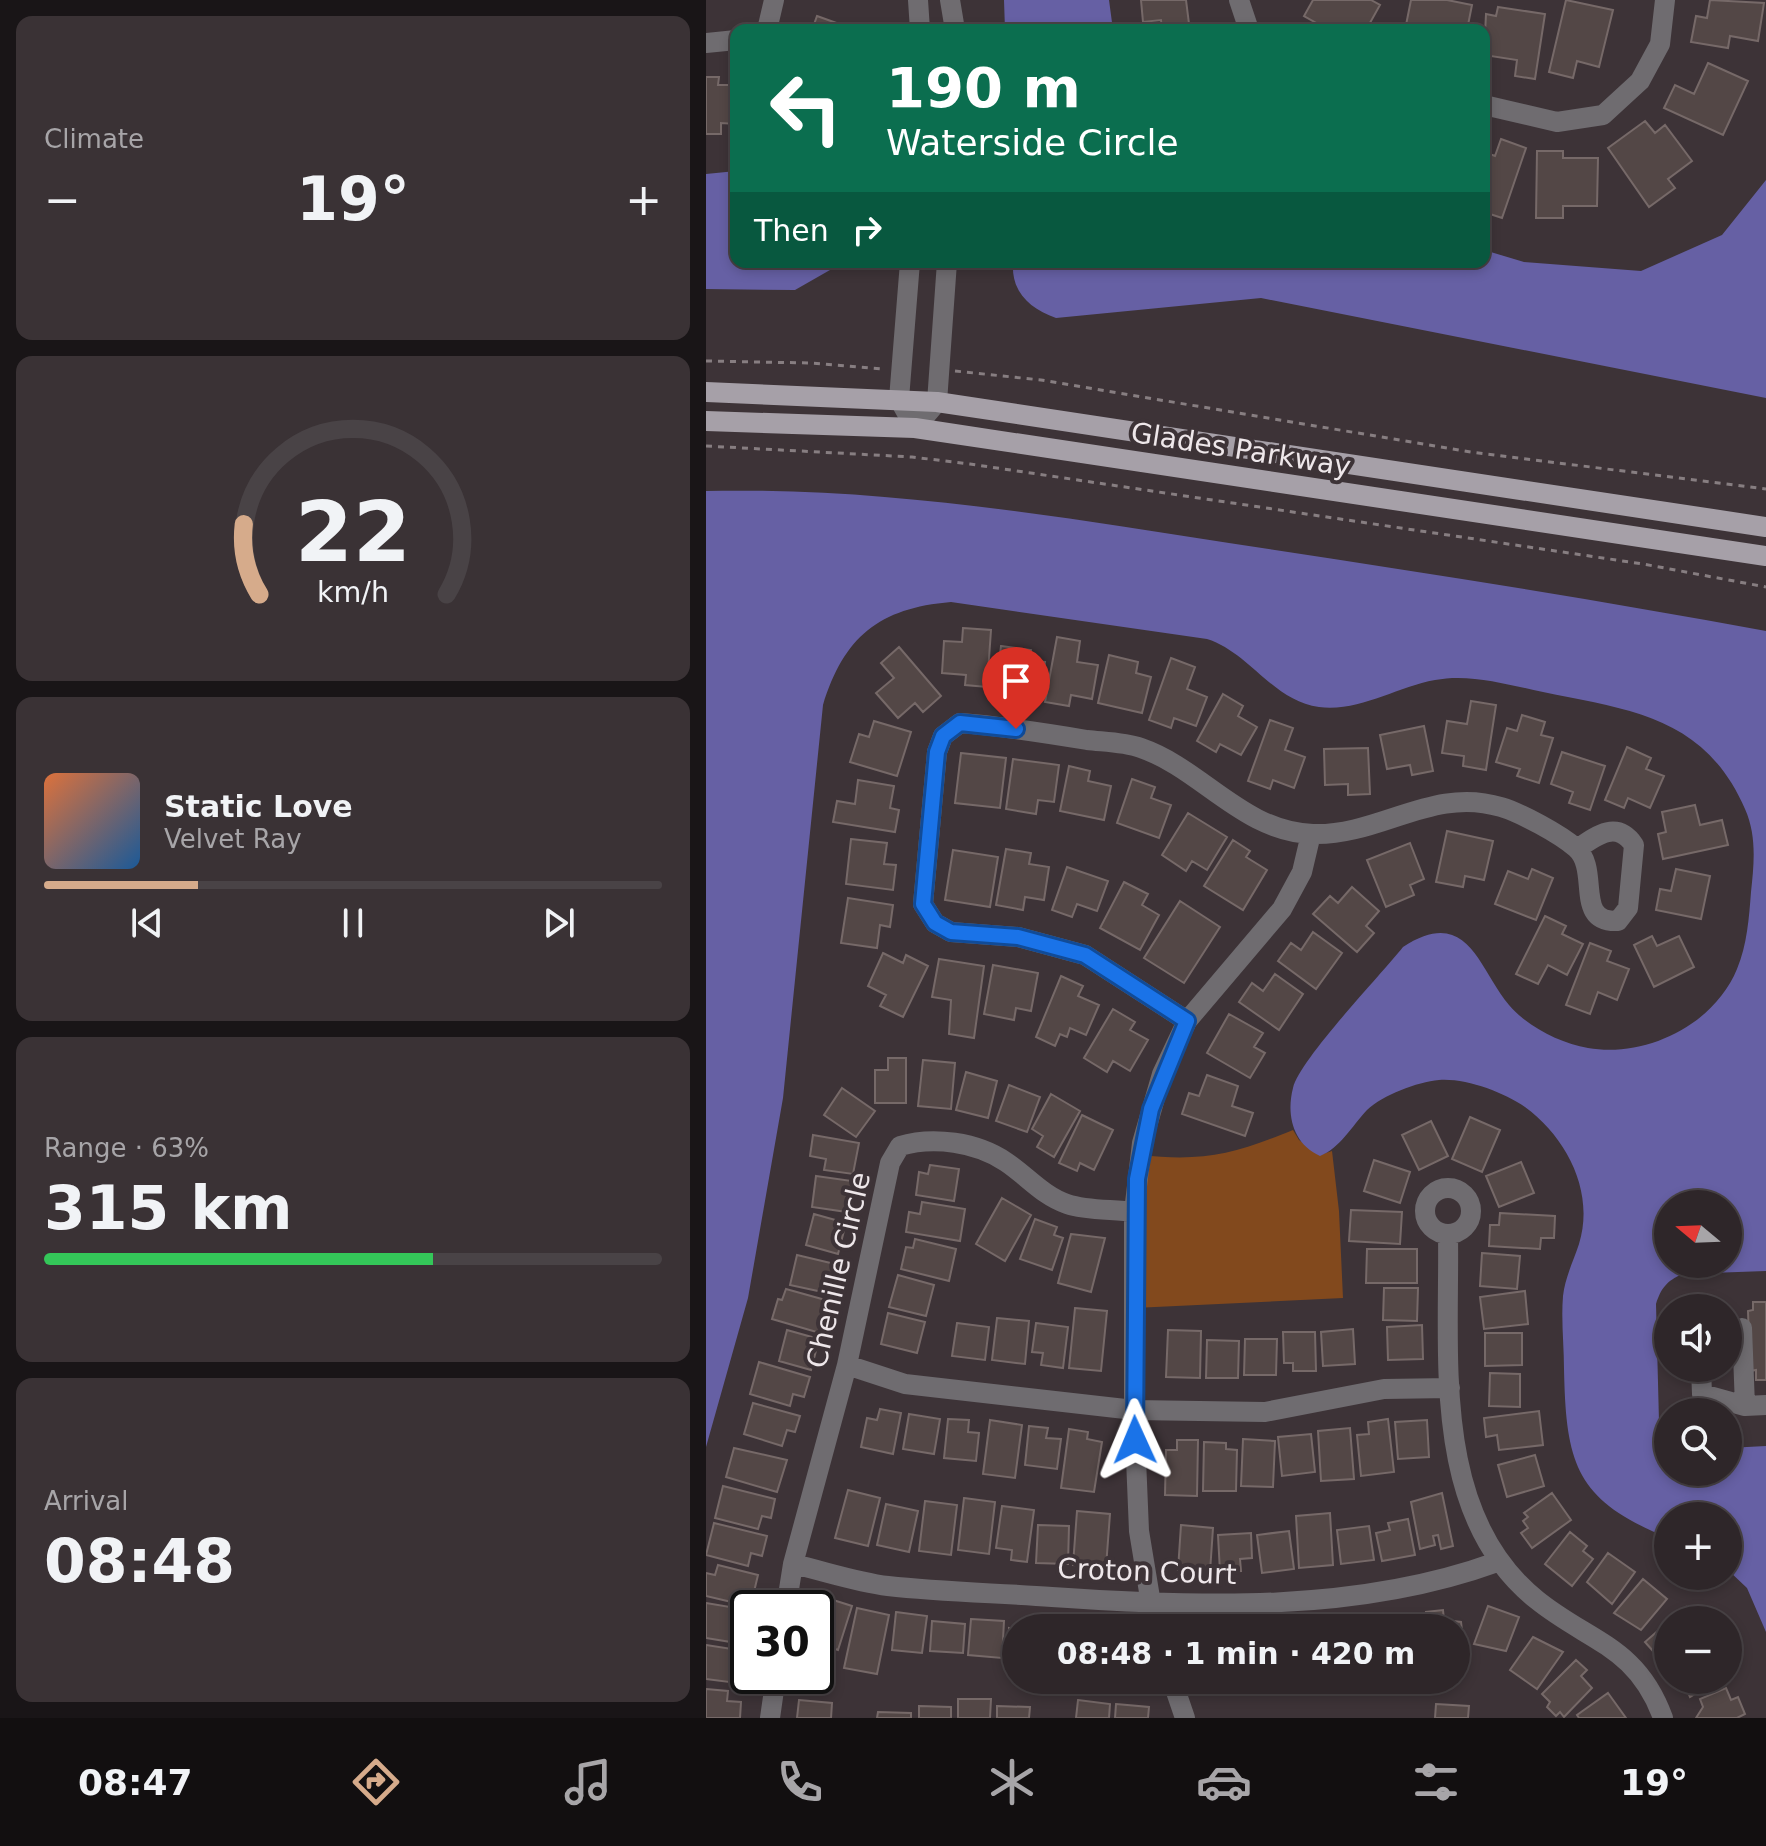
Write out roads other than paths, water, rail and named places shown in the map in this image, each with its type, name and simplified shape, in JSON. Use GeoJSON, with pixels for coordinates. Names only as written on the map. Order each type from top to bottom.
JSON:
{"type":"FeatureCollection","features":[{"type":"Feature","properties":{"kind":"main road","name":"Glades Parkway"},"geometry":{"type":"LineString","coordinates":[[706,392],[937,402],[1766,527]]}},
{"type":"Feature","properties":{"kind":"main road","name":"Glades Parkway"},"geometry":{"type":"LineString","coordinates":[[706,421],[915,428],[1766,556]]}},
{"type":"Feature","properties":{"kind":"street"},"geometry":{"type":"LineString","coordinates":[[768,24],[774,0]]}},
{"type":"Feature","properties":{"kind":"street"},"geometry":{"type":"LineString","coordinates":[[918,0],[920,24]]}},
{"type":"Feature","properties":{"kind":"street"},"geometry":{"type":"LineString","coordinates":[[1239,0],[1247,24]]}},
{"type":"Feature","properties":{"kind":"street"},"geometry":{"type":"LineString","coordinates":[[1490,106],[1557,122],[1603,115],[1640,81],[1660,44],[1665,0]]}},
{"type":"Feature","properties":{"kind":"street"},"geometry":{"type":"LineString","coordinates":[[949,24],[951,3]]}},
{"type":"Feature","properties":{"kind":"street"},"geometry":{"type":"LineString","coordinates":[[951,3],[954,24]]}},
{"type":"Feature","properties":{"kind":"street"},"geometry":{"type":"LineString","coordinates":[[706,43],[730,41]]}},
{"type":"Feature","properties":{"kind":"street"},"geometry":{"type":"LineString","coordinates":[[909,268],[899,399],[915,428],[937,402],[947,268]]}},
{"type":"Feature","properties":{"kind":"street"},"geometry":{"type":"LineString","coordinates":[[1187,1021],[1085,955],[1018,937],[951,932],[935,923],[923,904],[937,752],[943,736],[960,723],[1140,747],[1172,764],[1246,815],[1311,834],[1357,830],[1435,803],[1478,800],[1516,811],[1577,849]]}},
{"type":"Feature","properties":{"kind":"street"},"geometry":{"type":"LineString","coordinates":[[1151,1614],[1139,1531],[1134,1410],[1134,1212],[1137,1179],[1151,1109],[1187,1021],[1282,909],[1302,872],[1311,834]]}},
{"type":"Feature","properties":{"kind":"street","name":"Chenille Circle"},"geometry":{"type":"LineString","coordinates":[[789,1590],[793,1564],[847,1365],[890,1163],[900,1146],[921,1139],[949,1142],[1004,1161],[1039,1190],[1068,1204],[1134,1212]]}},
{"type":"Feature","properties":{"kind":"street"},"geometry":{"type":"LineString","coordinates":[[1448,1234],[1450,1388],[1455,1451],[1465,1493],[1497,1562],[1537,1601],[1600,1638],[1633,1664],[1663,1718]]}},
{"type":"Feature","properties":{"kind":"street"},"geometry":{"type":"LineString","coordinates":[[1742,1328],[1745,1406]]}},
{"type":"Feature","properties":{"kind":"street"},"geometry":{"type":"LineString","coordinates":[[847,1365],[905,1384],[1134,1410],[1265,1412],[1384,1389],[1450,1388]]}},
{"type":"Feature","properties":{"kind":"street"},"geometry":{"type":"LineString","coordinates":[[1702,1382],[1702,1394],[1745,1406],[1766,1405]]}},
{"type":"Feature","properties":{"kind":"street","name":"Croton Court"},"geometry":{"type":"LineString","coordinates":[[793,1564],[885,1585],[1148,1603],[1242,1603],[1344,1596],[1453,1578],[1497,1562]]}},
{"type":"Feature","properties":{"kind":"street"},"geometry":{"type":"LineString","coordinates":[[770,1718],[773,1694]]}},
{"type":"Feature","properties":{"kind":"street"},"geometry":{"type":"LineString","coordinates":[[1177,1694],[1185,1718]]}}]}
